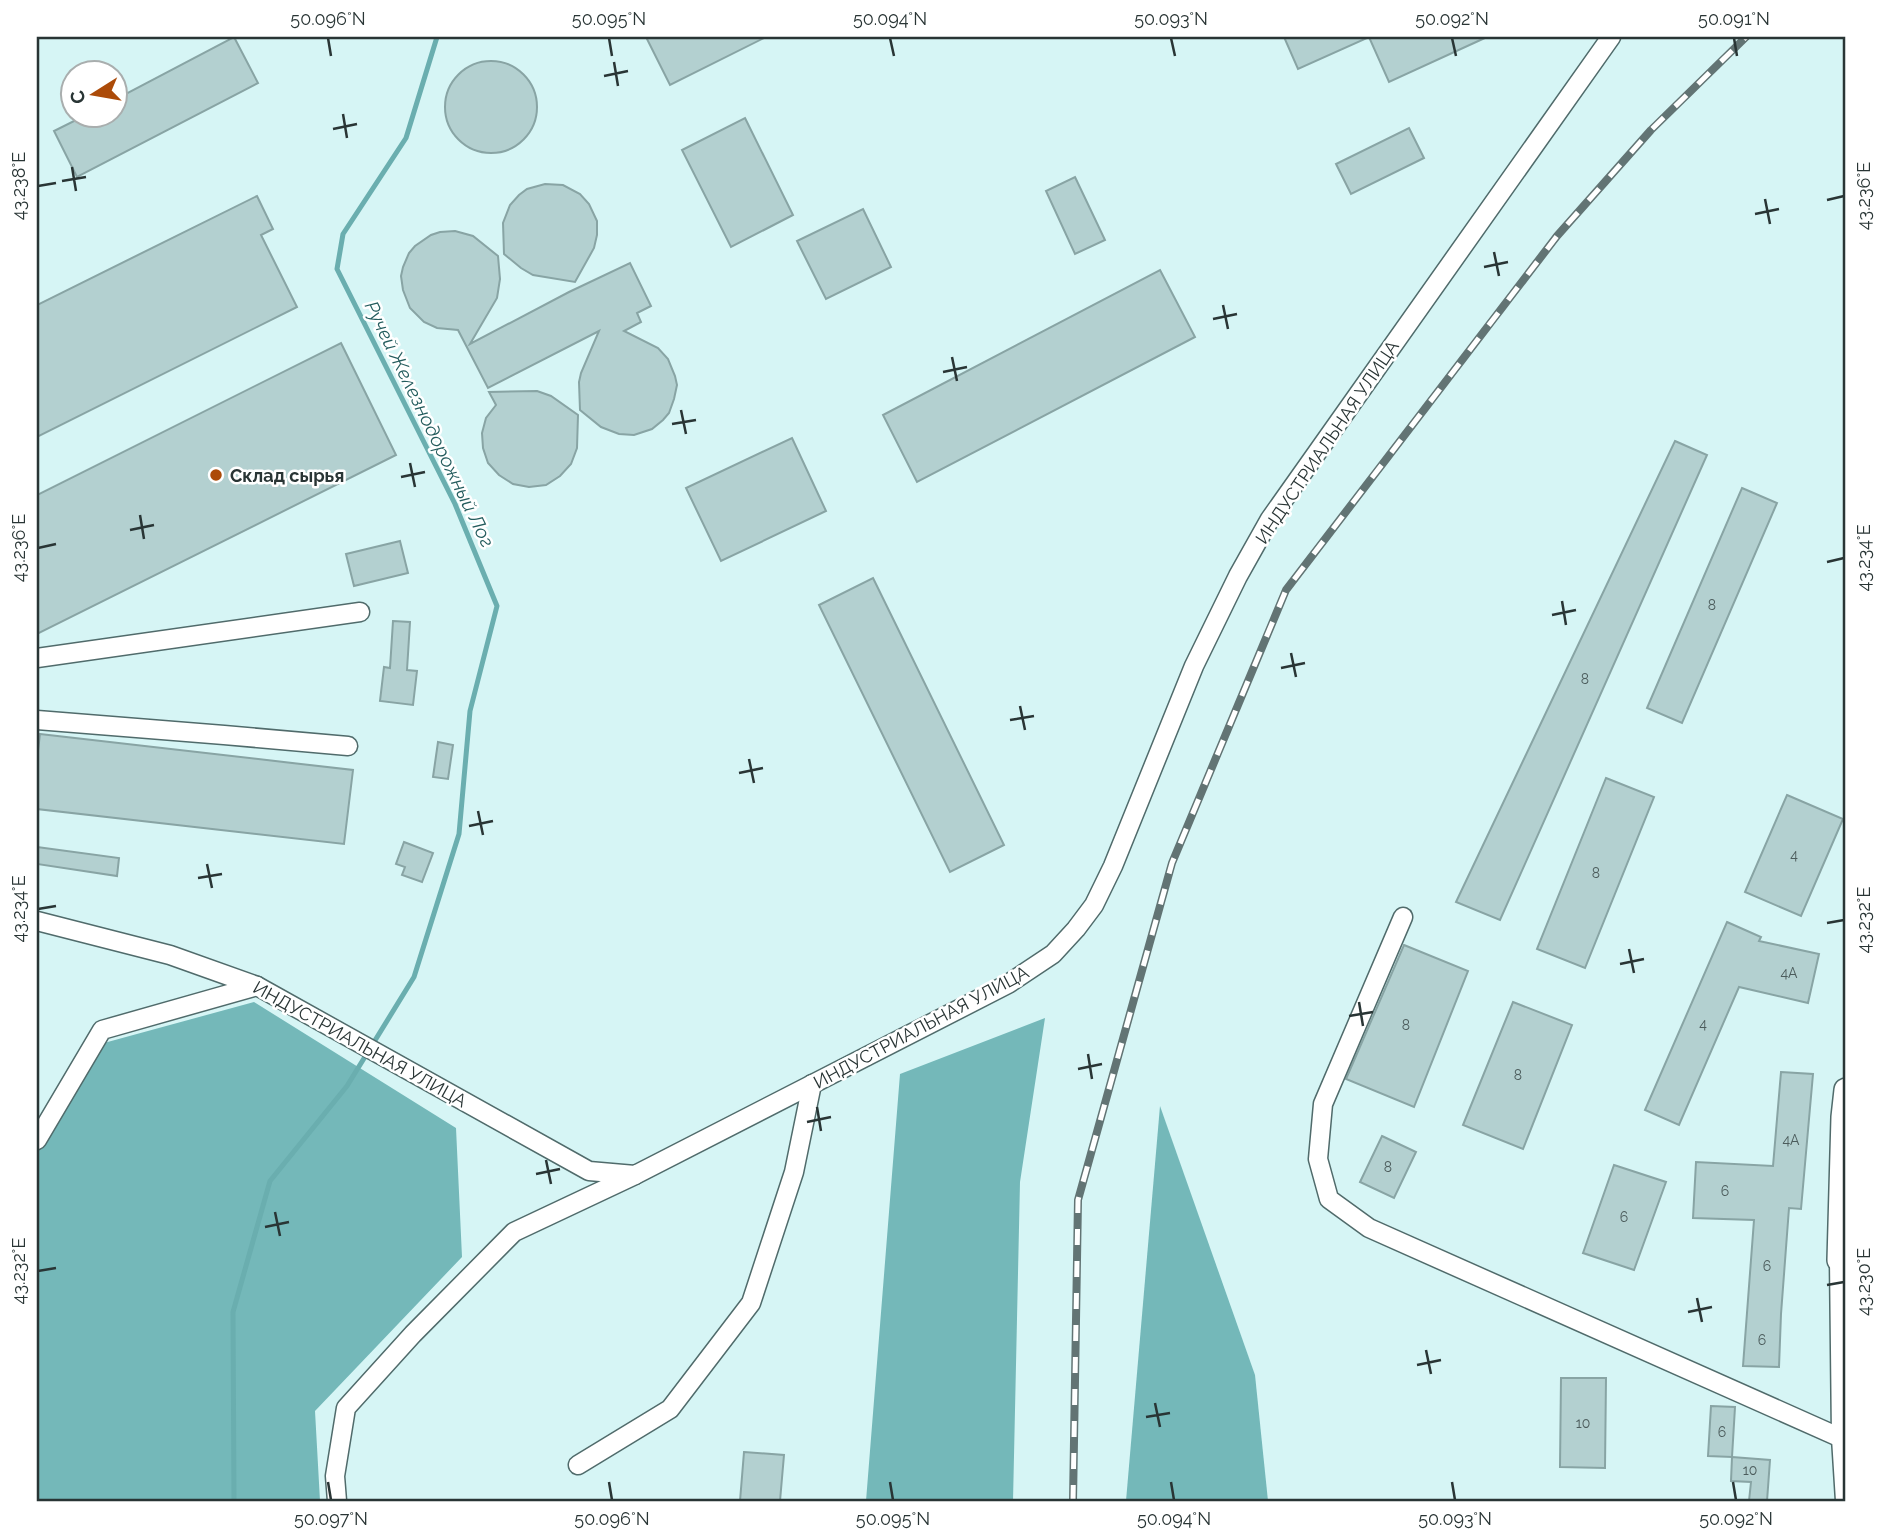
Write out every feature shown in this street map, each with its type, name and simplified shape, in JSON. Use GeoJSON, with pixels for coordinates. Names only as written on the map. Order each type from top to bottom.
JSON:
{"type":"FeatureCollection","features":[{"type":"Feature","properties":{"kind":"main road"},"geometry":{"type":"LineString","coordinates":[[1842,1260],[1843,1117],[1846,1090]]}},
{"type":"Feature","properties":{"kind":"street","name":"ИНДУСТРИАЛЬНАЯ УЛИЦА"},"geometry":{"type":"LineString","coordinates":[[37,921],[170,955],[257,986],[589,1171],[635,1175],[1008,984],[1054,954],[1094,905],[1194,666],[1238,576],[1270,519],[1611,37]]}},
{"type":"Feature","properties":{"kind":"street"},"geometry":{"type":"LineString","coordinates":[[37,658],[360,612]]}},
{"type":"Feature","properties":{"kind":"street"},"geometry":{"type":"LineString","coordinates":[[37,720],[348,746]]}},
{"type":"Feature","properties":{"kind":"street"},"geometry":{"type":"LineString","coordinates":[[1404,917],[1323,1104],[1318,1159],[1329,1199],[1369,1228],[1841,1438]]}},
{"type":"Feature","properties":{"kind":"street"},"geometry":{"type":"LineString","coordinates":[[37,1140],[102,1030],[257,986]]}},
{"type":"Feature","properties":{"kind":"street"},"geometry":{"type":"LineString","coordinates":[[578,1465],[670,1409],[751,1303],[794,1172],[812,1084]]}},
{"type":"Feature","properties":{"kind":"street"},"geometry":{"type":"LineString","coordinates":[[337,1501],[335,1476],[346,1408],[413,1334],[514,1232],[635,1175]]}},
{"type":"Feature","properties":{"kind":"street"},"geometry":{"type":"LineString","coordinates":[[1842,1260],[1841,1438],[1845,1501]]}},
{"type":"Feature","properties":{"kind":"shaded area"},"geometry":{"type":"Polygon","coordinates":[[[254,1002],[456,1128],[462,1257],[315,1411],[320,1501],[37,1501],[37,1140],[93,1046],[254,1002]]]}},
{"type":"Feature","properties":{"kind":"shaded area"},"geometry":{"type":"Polygon","coordinates":[[[1045,1018],[1020,1182],[1013,1501],[866,1501],[900,1074],[1045,1018]]]}},
{"type":"Feature","properties":{"kind":"shaded area"},"geometry":{"type":"Polygon","coordinates":[[[1160,1106],[1255,1375],[1268,1501],[1126,1501],[1160,1106]]]}},
{"type":"Feature","properties":{"kind":"building"},"geometry":{"type":"Polygon","coordinates":[[[234,37],[258,83],[77,177],[54,131],[60,128],[130,130],[130,92],[234,37]]]}},
{"type":"Feature","properties":{"kind":"building"},"geometry":{"type":"Polygon","coordinates":[[[646,37],[766,37],[670,85],[646,37]]]}},
{"type":"Feature","properties":{"kind":"building"},"geometry":{"type":"Polygon","coordinates":[[[1284,37],[1369,37],[1298,69],[1284,37]]]}},
{"type":"Feature","properties":{"kind":"building"},"geometry":{"type":"Polygon","coordinates":[[[1369,37],[1487,37],[1389,82],[1369,37]]]}},
{"type":"Feature","properties":{"kind":"building"},"geometry":{"type":"Polygon","coordinates":[[[491,61],[509,64],[524,74],[534,89],[537,107],[534,125],[524,140],[509,150],[491,153],[473,150],[458,140],[448,125],[445,107],[448,89],[458,74],[473,64],[491,61]]]}},
{"type":"Feature","properties":{"kind":"building"},"geometry":{"type":"Polygon","coordinates":[[[745,118],[793,215],[731,247],[682,150],[745,118]]]}},
{"type":"Feature","properties":{"kind":"building"},"geometry":{"type":"Polygon","coordinates":[[[1409,128],[1424,158],[1351,194],[1336,164],[1409,128]]]}},
{"type":"Feature","properties":{"kind":"building"},"geometry":{"type":"Polygon","coordinates":[[[1075,177],[1105,240],[1075,254],[1046,191],[1075,177]]]}},
{"type":"Feature","properties":{"kind":"building"},"geometry":{"type":"Polygon","coordinates":[[[545,184],[563,185],[580,194],[589,204],[597,221],[594,248],[575,282],[533,275],[504,254],[503,223],[510,205],[527,189],[545,184]]]}},
{"type":"Feature","properties":{"kind":"building"},"geometry":{"type":"Polygon","coordinates":[[[257,196],[273,229],[261,235],[297,307],[37,437],[37,305],[257,196]]]}},
{"type":"Feature","properties":{"kind":"building"},"geometry":{"type":"Polygon","coordinates":[[[863,209],[891,267],[826,299],[797,241],[863,209]]]}},
{"type":"Feature","properties":{"kind":"building"},"geometry":{"type":"Polygon","coordinates":[[[455,231],[473,236],[498,256],[500,279],[497,298],[470,344],[630,263],[651,306],[637,313],[641,322],[624,331],[658,348],[668,359],[677,385],[669,413],[663,420],[652,429],[634,435],[619,434],[601,427],[580,410],[581,373],[599,331],[488,388],[458,330],[437,328],[424,322],[410,308],[403,290],[403,267],[415,246],[431,235],[455,231]]]}},
{"type":"Feature","properties":{"kind":"building"},"geometry":{"type":"Polygon","coordinates":[[[1160,270],[1195,337],[917,482],[883,415],[1160,270]]]}},
{"type":"Feature","properties":{"kind":"building","name":"Склад сырья"},"geometry":{"type":"Polygon","coordinates":[[[341,343],[396,455],[37,634],[37,495],[341,343]]]}},
{"type":"Feature","properties":{"kind":"building"},"geometry":{"type":"Polygon","coordinates":[[[537,391],[551,396],[578,415],[577,448],[571,464],[560,476],[546,485],[529,487],[513,484],[499,475],[488,463],[482,433],[486,418],[496,405],[489,392],[537,391]]]}},
{"type":"Feature","properties":{"kind":"building"},"geometry":{"type":"Polygon","coordinates":[[[792,438],[826,511],[721,561],[686,488],[792,438]]]}},
{"type":"Feature","properties":{"kind":"building"},"geometry":{"type":"Polygon","coordinates":[[[1675,441],[1707,455],[1500,920],[1456,902],[1675,441]]]}},
{"type":"Feature","properties":{"kind":"building"},"geometry":{"type":"Polygon","coordinates":[[[1742,488],[1777,503],[1682,723],[1647,708],[1742,488]]]}},
{"type":"Feature","properties":{"kind":"building"},"geometry":{"type":"Polygon","coordinates":[[[400,541],[408,573],[354,586],[346,554],[400,541]]]}},
{"type":"Feature","properties":{"kind":"building"},"geometry":{"type":"Polygon","coordinates":[[[873,578],[1004,845],[950,872],[819,605],[873,578]]]}},
{"type":"Feature","properties":{"kind":"building"},"geometry":{"type":"Polygon","coordinates":[[[393,621],[410,622],[407,670],[417,671],[413,705],[380,701],[384,667],[390,668],[393,621]]]}},
{"type":"Feature","properties":{"kind":"building"},"geometry":{"type":"Polygon","coordinates":[[[40,734],[353,770],[344,844],[37,809],[40,734]]]}},
{"type":"Feature","properties":{"kind":"building"},"geometry":{"type":"Polygon","coordinates":[[[438,742],[453,745],[448,779],[433,777],[438,742]]]}},
{"type":"Feature","properties":{"kind":"building"},"geometry":{"type":"Polygon","coordinates":[[[1606,778],[1654,797],[1585,968],[1537,949],[1606,778]]]}},
{"type":"Feature","properties":{"kind":"building"},"geometry":{"type":"Polygon","coordinates":[[[1787,795],[1843,819],[1801,916],[1745,892],[1787,795]]]}},
{"type":"Feature","properties":{"kind":"building"},"geometry":{"type":"Polygon","coordinates":[[[404,842],[433,853],[422,882],[402,875],[405,867],[396,864],[404,842]]]}},
{"type":"Feature","properties":{"kind":"building"},"geometry":{"type":"Polygon","coordinates":[[[37,847],[119,858],[117,876],[37,864],[37,847]]]}},
{"type":"Feature","properties":{"kind":"building"},"geometry":{"type":"Polygon","coordinates":[[[1727,922],[1761,937],[1759,941],[1819,954],[1808,1003],[1739,987],[1679,1125],[1645,1110],[1727,922]]]}},
{"type":"Feature","properties":{"kind":"building"},"geometry":{"type":"Polygon","coordinates":[[[1404,945],[1468,971],[1414,1107],[1346,1079],[1404,945]]]}},
{"type":"Feature","properties":{"kind":"building"},"geometry":{"type":"Polygon","coordinates":[[[1513,1002],[1572,1025],[1523,1149],[1463,1125],[1513,1002]]]}},
{"type":"Feature","properties":{"kind":"building"},"geometry":{"type":"Polygon","coordinates":[[[1781,1072],[1813,1074],[1801,1209],[1789,1208],[1779,1367],[1743,1366],[1754,1220],[1693,1218],[1696,1162],[1773,1166],[1781,1072]]]}},
{"type":"Feature","properties":{"kind":"building"},"geometry":{"type":"Polygon","coordinates":[[[1382,1136],[1416,1152],[1394,1198],[1360,1182],[1382,1136]]]}},
{"type":"Feature","properties":{"kind":"building"},"geometry":{"type":"Polygon","coordinates":[[[1614,1165],[1666,1182],[1634,1270],[1583,1253],[1614,1165]]]}},
{"type":"Feature","properties":{"kind":"building"},"geometry":{"type":"Polygon","coordinates":[[[1561,1378],[1606,1378],[1605,1468],[1560,1467],[1561,1378]]]}},
{"type":"Feature","properties":{"kind":"building"},"geometry":{"type":"Polygon","coordinates":[[[1711,1406],[1735,1407],[1732,1457],[1708,1456],[1711,1406]]]}},
{"type":"Feature","properties":{"kind":"building"},"geometry":{"type":"Polygon","coordinates":[[[744,1452],[784,1455],[780,1501],[740,1501],[744,1452]]]}},
{"type":"Feature","properties":{"kind":"building"},"geometry":{"type":"Polygon","coordinates":[[[1732,1457],[1770,1460],[1767,1501],[1749,1501],[1751,1482],[1731,1481],[1732,1457]]]}},
{"type":"Feature","properties":{"kind":"waterway","name":"Ручей Железнодорожный Лог"},"geometry":{"type":"LineString","coordinates":[[234,1501],[233,1312],[270,1181],[347,1086],[414,977],[459,834],[470,711],[497,606],[455,504],[337,269],[343,234],[406,138],[437,37]]}},
{"type":"Feature","properties":{"kind":"railway"},"geometry":{"type":"LineString","coordinates":[[1073,1501],[1078,1200],[1172,863],[1286,590],[1557,236],[1651,130],[1746,37]]}},
{"type":"Feature","properties":{"kind":"place","name":"Склад сырья"},"geometry":{"type":"Point","coordinates":[216,475]}}]}
